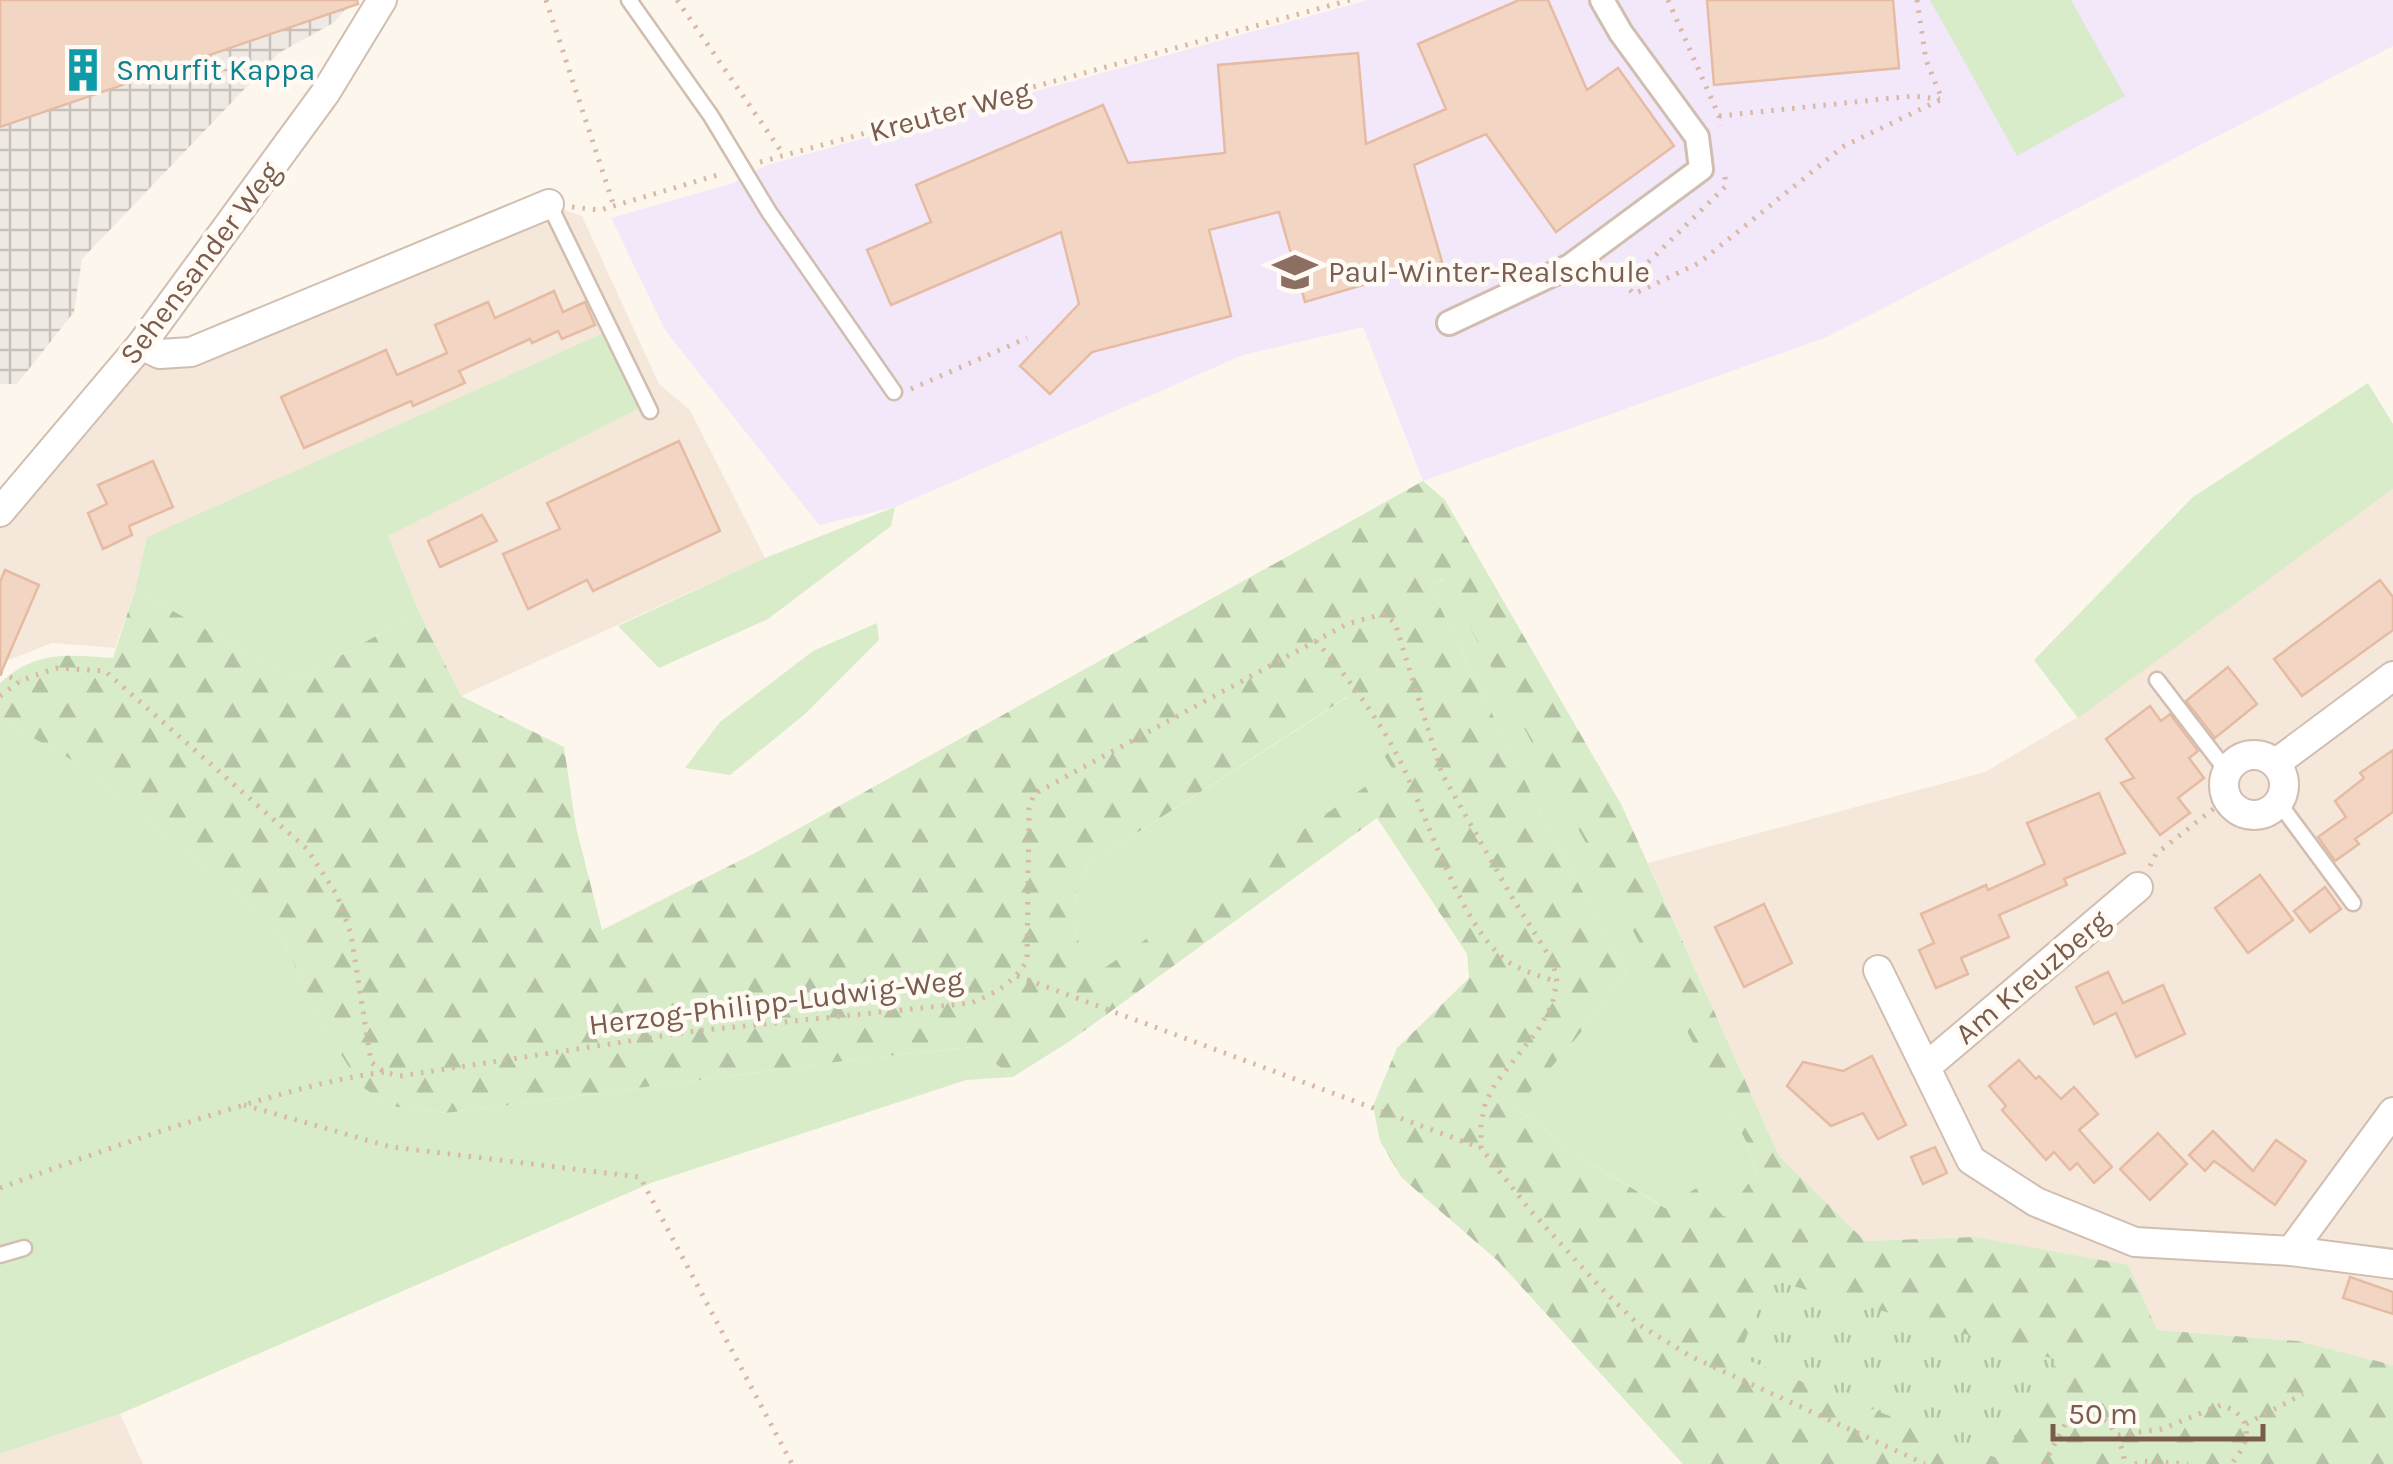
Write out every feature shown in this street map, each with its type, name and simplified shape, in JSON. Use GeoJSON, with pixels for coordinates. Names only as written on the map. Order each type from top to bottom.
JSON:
{"type":"FeatureCollection","features":[{"type":"Feature","properties":{"kind":"street","name":"Sehensander Weg"},"geometry":{"type":"LineString","coordinates":[[0,512],[141,346],[326,92],[382,0]]}},
{"type":"Feature","properties":{"kind":"street"},"geometry":{"type":"LineString","coordinates":[[1449,323],[1570,266],[1701,170],[1698,138],[1621,33],[1602,0]]}},
{"type":"Feature","properties":{"kind":"street"},"geometry":{"type":"LineString","coordinates":[[141,346],[160,354],[191,352],[549,204]]}},
{"type":"Feature","properties":{"kind":"street"},"geometry":{"type":"LineString","coordinates":[[2276,763],[2393,676]]}},
{"type":"Feature","properties":{"kind":"street"},"geometry":{"type":"LineString","coordinates":[[2250,754],[2276,763],[2285,780],[2279,803],[2254,817],[2235,811],[2226,799],[2226,770],[2250,754]]}},
{"type":"Feature","properties":{"kind":"street","name":"Am Kreuzberg"},"geometry":{"type":"LineString","coordinates":[[1926,1068],[2138,887]]}},
{"type":"Feature","properties":{"kind":"street","name":"Am Kreuzberg"},"geometry":{"type":"LineString","coordinates":[[1878,970],[1971,1160],[2036,1202],[2135,1242],[2291,1250],[2393,1264]]}},
{"type":"Feature","properties":{"kind":"street"},"geometry":{"type":"LineString","coordinates":[[2291,1250],[2393,1112]]}},
{"type":"Feature","properties":{"kind":"lane"},"geometry":{"type":"LineString","coordinates":[[630,0],[744,167],[769,212],[894,392]]}},
{"type":"Feature","properties":{"kind":"lane"},"geometry":{"type":"LineString","coordinates":[[549,204],[650,412]]}},
{"type":"Feature","properties":{"kind":"lane"},"geometry":{"type":"LineString","coordinates":[[2157,680],[2226,770]]}},
{"type":"Feature","properties":{"kind":"lane"},"geometry":{"type":"LineString","coordinates":[[2279,803],[2353,903]]}},
{"type":"Feature","properties":{"kind":"lane"},"geometry":{"type":"LineString","coordinates":[[0,1256],[24,1248]]}},
{"type":"Feature","properties":{"kind":"path"},"geometry":{"type":"LineString","coordinates":[[546,0],[614,206]]}},
{"type":"Feature","properties":{"kind":"path"},"geometry":{"type":"LineString","coordinates":[[677,0],[784,155]]}},
{"type":"Feature","properties":{"kind":"path","name":"Kreuter Weg"},"geometry":{"type":"LineString","coordinates":[[549,204],[600,210],[784,155],[1350,0]]}},
{"type":"Feature","properties":{"kind":"path"},"geometry":{"type":"LineString","coordinates":[[1668,0],[1719,116],[1721,133]]}},
{"type":"Feature","properties":{"kind":"path"},"geometry":{"type":"LineString","coordinates":[[1916,0],[1926,60],[1942,99]]}},
{"type":"Feature","properties":{"kind":"path"},"geometry":{"type":"LineString","coordinates":[[1719,116],[1913,96],[1942,99]]}},
{"type":"Feature","properties":{"kind":"path"},"geometry":{"type":"LineString","coordinates":[[1724,168],[1726,186],[1625,285],[1634,294],[1699,263],[1844,146],[1942,99]]}},
{"type":"Feature","properties":{"kind":"path"},"geometry":{"type":"LineString","coordinates":[[592,142],[595,133]]}},
{"type":"Feature","properties":{"kind":"path"},"geometry":{"type":"LineString","coordinates":[[894,392],[906,391],[1027,338]]}},
{"type":"Feature","properties":{"kind":"path"},"geometry":{"type":"LineString","coordinates":[[1481,1148],[1485,1104],[1495,1084],[1538,1030],[1552,1005],[1557,982],[1553,962],[1442,774],[1394,623],[1383,614],[1372,614],[1316,641],[1034,794],[1029,810],[1027,961],[1017,976],[1481,1148],[1542,1223],[1638,1324],[1690,1356],[1925,1464]]}},
{"type":"Feature","properties":{"kind":"path"},"geometry":{"type":"LineString","coordinates":[[1316,641],[1346,676],[1402,765],[1445,866],[1492,948],[1510,964],[1557,982]]}},
{"type":"Feature","properties":{"kind":"path"},"geometry":{"type":"LineString","coordinates":[[0,696],[20,681],[56,668],[104,671],[308,849],[337,895],[351,934],[372,1062],[384,1072]]}},
{"type":"Feature","properties":{"kind":"path"},"geometry":{"type":"LineString","coordinates":[[0,673],[20,681]]}},
{"type":"Feature","properties":{"kind":"path"},"geometry":{"type":"LineString","coordinates":[[2138,887],[2156,854],[2226,799]]}},
{"type":"Feature","properties":{"kind":"path","name":"Herzog-Philipp-Ludwig-Weg"},"geometry":{"type":"LineString","coordinates":[[0,1188],[136,1138],[334,1078],[384,1072],[400,1076],[695,1031],[971,1002],[996,993],[1017,976]]}},
{"type":"Feature","properties":{"kind":"path"},"geometry":{"type":"LineString","coordinates":[[244,1105],[391,1148],[640,1178],[792,1464]]}},
{"type":"Feature","properties":{"kind":"path"},"geometry":{"type":"LineString","coordinates":[[2246,1424],[2303,1394]]}},
{"type":"Feature","properties":{"kind":"path"},"geometry":{"type":"LineString","coordinates":[[2118,1434],[2162,1430],[2220,1405],[2237,1410],[2246,1424],[2246,1439],[2232,1464]]}},
{"type":"Feature","properties":{"kind":"path"},"geometry":{"type":"LineString","coordinates":[[2044,1464],[2072,1412],[2085,1409],[2098,1413],[2118,1434],[2125,1464]]}},
{"type":"Feature","properties":{"kind":"path"},"geometry":{"type":"LineString","coordinates":[[2135,1464],[2144,1460],[2188,1464]]}},
{"type":"Feature","properties":{"kind":"shaded area","name":"Smurfit Kappa"},"geometry":{"type":"Polygon","coordinates":[[[0,0],[353,0],[335,22],[279,53],[82,259],[74,312],[17,384],[0,384],[0,0]]]}},
{"type":"Feature","properties":{"kind":"shaded area","name":"Paul-Winter-Realschule"},"geometry":{"type":"Polygon","coordinates":[[[1368,0],[2393,0],[2393,46],[1827,337],[1423,481],[1363,327],[1243,355],[895,507],[819,525],[665,330],[611,218],[733,183],[767,165],[1368,0]]]}},
{"type":"Feature","properties":{"kind":"shaded area"},"geometry":{"type":"Polygon","coordinates":[[[549,204],[582,216],[659,384],[690,410],[765,558],[461,696],[387,536],[640,408],[147,537],[135,590],[115,648],[52,643],[9,660],[0,656],[0,512],[141,345],[160,354],[549,204]]]}},
{"type":"Feature","properties":{"kind":"shaded area"},"geometry":{"type":"Polygon","coordinates":[[[2393,489],[2393,1365],[2298,1341],[2156,1330],[1975,1237],[1865,1241],[1779,1156],[1648,863],[1985,772],[2078,717],[2393,489]]]}},
{"type":"Feature","properties":{"kind":"shaded area"},"geometry":{"type":"Polygon","coordinates":[[[120,1414],[143,1464],[0,1464],[0,1454],[120,1414]]]}},
{"type":"Feature","properties":{"kind":"green space"},"geometry":{"type":"Polygon","coordinates":[[[1930,0],[2071,0],[2125,96],[2017,156],[1930,0]]]}},
{"type":"Feature","properties":{"kind":"green space"},"geometry":{"type":"Polygon","coordinates":[[[606,332],[640,408],[388,536],[419,612],[297,680],[135,590],[147,537],[606,332]]]}},
{"type":"Feature","properties":{"kind":"green space"},"geometry":{"type":"Polygon","coordinates":[[[2368,383],[2393,424],[2393,489],[2078,718],[2034,660],[2193,497],[2368,383]]]}},
{"type":"Feature","properties":{"kind":"green space"},"geometry":{"type":"Polygon","coordinates":[[[1423,481],[1445,500],[1622,806],[1779,1156],[1865,1241],[1975,1237],[2128,1265],[2157,1330],[2298,1341],[2393,1365],[2393,1464],[1683,1464],[1498,1261],[1402,1178],[1380,1141],[1373,1106],[1397,1048],[1469,978],[1467,954],[1377,818],[1070,1041],[1013,1077],[974,1047],[446,1113],[390,1106],[361,1086],[325,1029],[275,925],[79,764],[0,719],[0,683],[27,665],[53,657],[113,658],[135,590],[297,680],[419,612],[461,696],[564,747],[576,827],[602,930],[753,854],[1423,481]],[[1444,579],[1430,586],[1541,814],[1626,972],[1516,1108],[1577,1155],[1665,1208],[1698,1187],[1724,1217],[1756,1173],[1747,1143],[1444,579]],[[1347,697],[1089,864],[1081,880],[1074,920],[1093,976],[1392,768],[1347,697]]]}},
{"type":"Feature","properties":{"kind":"green space"},"geometry":{"type":"Polygon","coordinates":[[[895,507],[891,526],[768,619],[659,668],[618,626],[765,558],[895,507]]]}},
{"type":"Feature","properties":{"kind":"green space"},"geometry":{"type":"Polygon","coordinates":[[[1445,579],[1747,1143],[1756,1173],[1724,1218],[1666,1208],[1577,1155],[1515,1107],[1578,1036],[1626,972],[1541,814],[1430,586],[1445,579]]]}},
{"type":"Feature","properties":{"kind":"green space"},"geometry":{"type":"Polygon","coordinates":[[[877,623],[879,640],[805,714],[730,775],[685,768],[720,722],[813,651],[877,623]]]}},
{"type":"Feature","properties":{"kind":"green space"},"geometry":{"type":"Polygon","coordinates":[[[1348,697],[1393,768],[1093,977],[1074,920],[1081,880],[1089,864],[1348,697]]]}},
{"type":"Feature","properties":{"kind":"green space"},"geometry":{"type":"Polygon","coordinates":[[[0,719],[79,764],[275,925],[325,1029],[361,1086],[390,1106],[446,1113],[975,1047],[1013,1077],[966,1080],[651,1183],[120,1414],[0,1454],[0,719]]]}},
{"type":"Feature","properties":{"kind":"green space"},"geometry":{"type":"Polygon","coordinates":[[[1768,1279],[2058,1360],[2002,1460],[1739,1357],[1768,1279]]]}},
{"type":"Feature","properties":{"kind":"building","name":"Smurfit Kappa"},"geometry":{"type":"Polygon","coordinates":[[[0,0],[357,0],[358,4],[0,127],[0,0]]]}},
{"type":"Feature","properties":{"kind":"building"},"geometry":{"type":"Polygon","coordinates":[[[1519,0],[1548,0],[1587,90],[1618,68],[1674,146],[1556,232],[1486,134],[1414,165],[1442,262],[1305,302],[1279,212],[1209,230],[1231,316],[1092,352],[1050,394],[1020,366],[1079,304],[1061,232],[891,305],[867,250],[931,222],[916,185],[1103,105],[1128,163],[1225,153],[1218,65],[1358,53],[1366,144],[1446,109],[1418,44],[1519,0]]]}},
{"type":"Feature","properties":{"kind":"building"},"geometry":{"type":"Polygon","coordinates":[[[1707,0],[1893,0],[1899,68],[1714,85],[1707,0]]]}},
{"type":"Feature","properties":{"kind":"building"},"geometry":{"type":"Polygon","coordinates":[[[554,291],[563,312],[585,302],[595,325],[562,339],[558,331],[532,343],[530,339],[459,371],[465,383],[413,406],[411,401],[304,448],[281,397],[386,350],[397,375],[447,353],[435,325],[488,302],[495,318],[554,291]]]}},
{"type":"Feature","properties":{"kind":"building"},"geometry":{"type":"Polygon","coordinates":[[[679,441],[720,531],[593,591],[587,580],[528,609],[503,554],[560,529],[547,503],[679,441]]]}},
{"type":"Feature","properties":{"kind":"building"},"geometry":{"type":"Polygon","coordinates":[[[153,461],[173,507],[129,526],[132,535],[103,549],[88,513],[107,504],[98,485],[153,461]]]}},
{"type":"Feature","properties":{"kind":"building"},"geometry":{"type":"Polygon","coordinates":[[[482,515],[497,541],[440,567],[428,541],[482,515]]]}},
{"type":"Feature","properties":{"kind":"building"},"geometry":{"type":"Polygon","coordinates":[[[5,570],[39,585],[0,675],[0,582],[5,570]]]}},
{"type":"Feature","properties":{"kind":"building"},"geometry":{"type":"Polygon","coordinates":[[[2380,580],[2393,597],[2393,630],[2302,696],[2274,659],[2380,580]]]}},
{"type":"Feature","properties":{"kind":"building"},"geometry":{"type":"Polygon","coordinates":[[[2228,667],[2257,704],[2215,738],[2186,701],[2228,667]]]}},
{"type":"Feature","properties":{"kind":"building"},"geometry":{"type":"Polygon","coordinates":[[[2150,706],[2161,721],[2170,714],[2198,751],[2189,758],[2204,778],[2178,798],[2190,813],[2160,835],[2121,783],[2134,778],[2106,739],[2150,706]]]}},
{"type":"Feature","properties":{"kind":"building"},"geometry":{"type":"Polygon","coordinates":[[[2393,750],[2393,812],[2355,839],[2359,844],[2335,861],[2318,837],[2346,817],[2335,801],[2364,778],[2360,773],[2393,750]]]}},
{"type":"Feature","properties":{"kind":"building"},"geometry":{"type":"Polygon","coordinates":[[[2099,793],[2125,853],[2064,879],[2067,885],[1999,915],[2009,937],[1961,958],[1968,974],[1936,988],[1919,950],[1934,943],[1921,914],[2045,864],[2027,823],[2099,793]]]}},
{"type":"Feature","properties":{"kind":"building"},"geometry":{"type":"Polygon","coordinates":[[[2260,875],[2293,920],[2248,953],[2215,908],[2260,875]]]}},
{"type":"Feature","properties":{"kind":"building"},"geometry":{"type":"Polygon","coordinates":[[[2325,887],[2341,909],[2310,932],[2294,911],[2325,887]]]}},
{"type":"Feature","properties":{"kind":"building"},"geometry":{"type":"Polygon","coordinates":[[[1764,904],[1792,963],[1744,987],[1715,927],[1764,904]]]}},
{"type":"Feature","properties":{"kind":"building"},"geometry":{"type":"Polygon","coordinates":[[[2108,972],[2123,1003],[2163,985],[2185,1034],[2136,1057],[2116,1013],[2094,1024],[2076,987],[2108,972]]]}},
{"type":"Feature","properties":{"kind":"building"},"geometry":{"type":"Polygon","coordinates":[[[1872,1056],[1906,1125],[1878,1139],[1863,1113],[1831,1126],[1787,1086],[1803,1062],[1843,1071],[1872,1056]]]}},
{"type":"Feature","properties":{"kind":"building"},"geometry":{"type":"Polygon","coordinates":[[[2019,1060],[2061,1099],[2074,1087],[2098,1114],[2079,1130],[2112,1167],[2094,1183],[2077,1163],[2070,1170],[2054,1152],[2046,1160],[2002,1110],[2006,1106],[1989,1086],[2019,1060]]]}},
{"type":"Feature","properties":{"kind":"building"},"geometry":{"type":"Polygon","coordinates":[[[2213,1131],[2253,1171],[2276,1140],[2306,1161],[2275,1205],[2214,1161],[2205,1171],[2189,1155],[2213,1131]]]}},
{"type":"Feature","properties":{"kind":"building"},"geometry":{"type":"Polygon","coordinates":[[[2158,1133],[2187,1164],[2150,1200],[2120,1169],[2158,1133]]]}},
{"type":"Feature","properties":{"kind":"building"},"geometry":{"type":"Polygon","coordinates":[[[1935,1147],[1947,1173],[1923,1184],[1911,1157],[1935,1147]]]}},
{"type":"Feature","properties":{"kind":"building"},"geometry":{"type":"Polygon","coordinates":[[[2350,1277],[2393,1292],[2393,1314],[2343,1298],[2350,1277]]]}},
{"type":"Feature","properties":{"kind":"place","name":"Smurfit Kappa"},"geometry":{"type":"Point","coordinates":[83,70]}},
{"type":"Feature","properties":{"kind":"place","name":"Paul-Winter-Realschule"},"geometry":{"type":"Point","coordinates":[1295,272]}}]}
